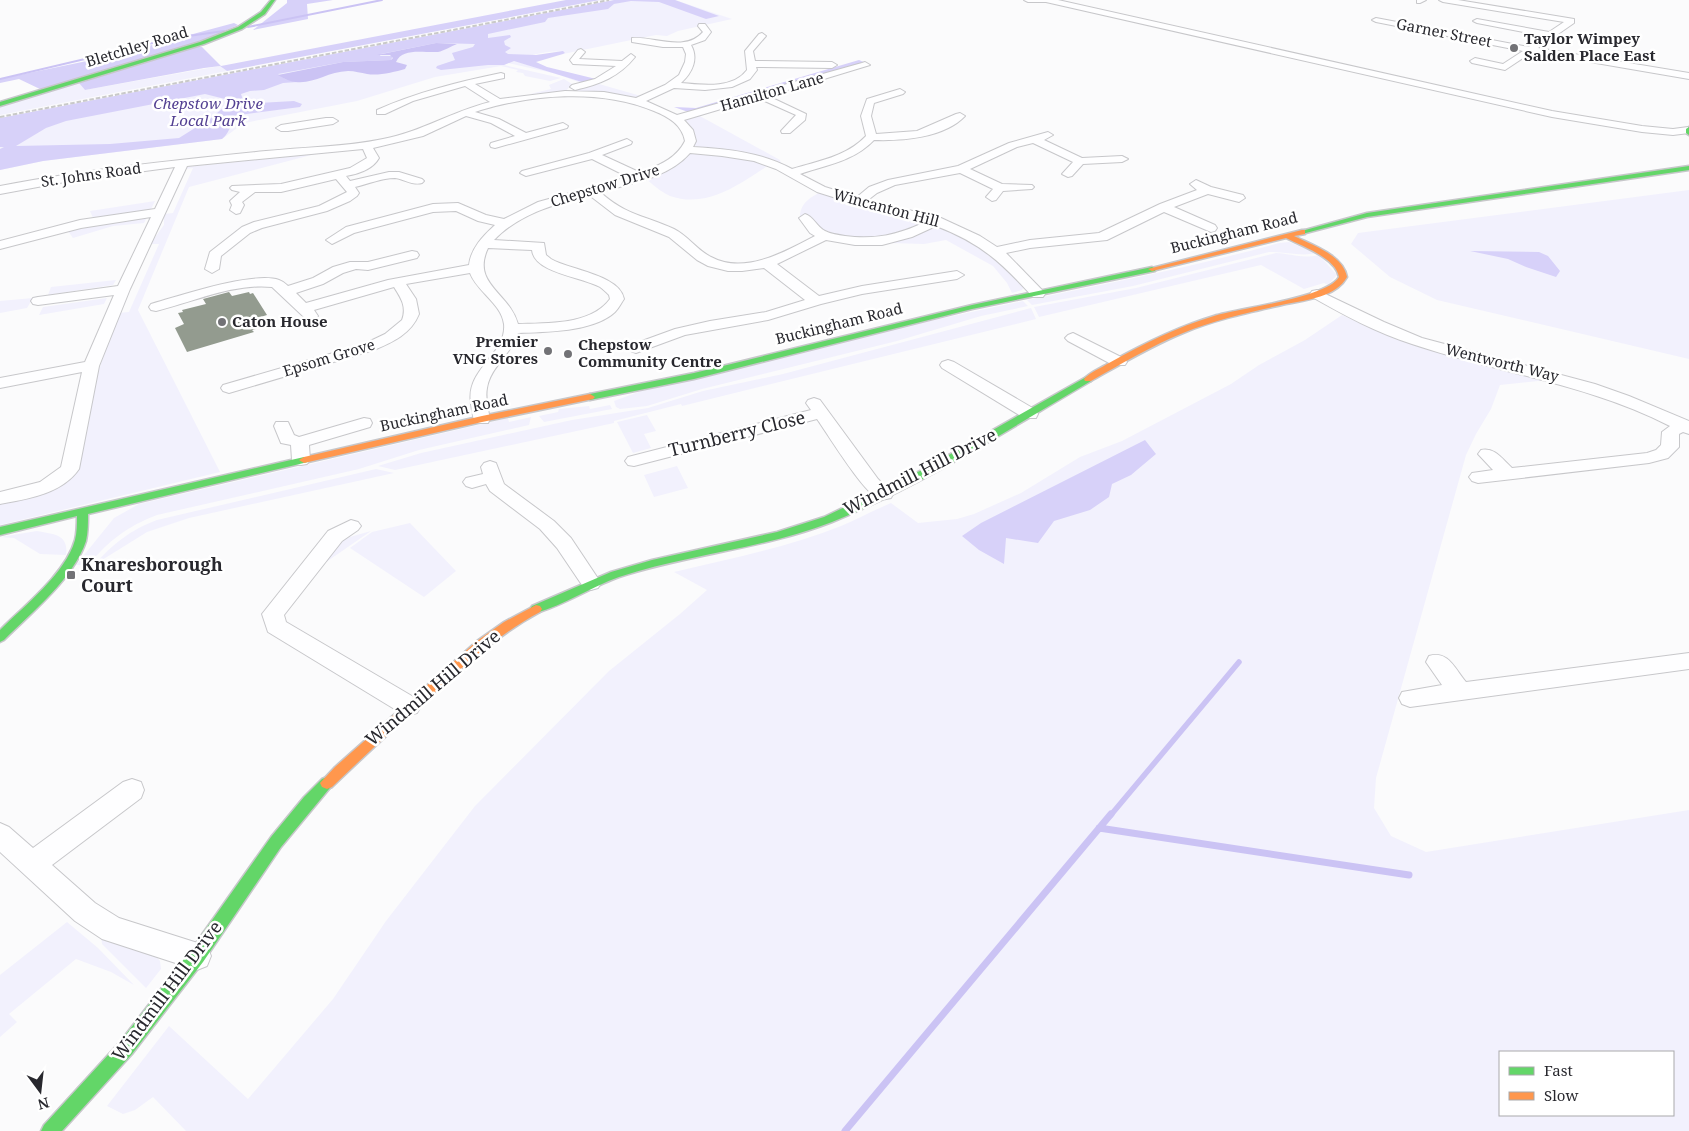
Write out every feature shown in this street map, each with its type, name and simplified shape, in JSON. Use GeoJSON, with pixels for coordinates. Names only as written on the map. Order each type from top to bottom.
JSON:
{"type":"FeatureCollection","features":[{"type":"Feature","properties":{"kind":"street","name":"Bletchley Road"},"geometry":{"type":"LineString","coordinates":[[0,104],[202,43],[240,28],[263,13],[273,0]]}},
{"type":"Feature","properties":{"kind":"street"},"geometry":{"type":"LineString","coordinates":[[1028,0],[1061,3],[1552,114],[1615,126],[1689,132]]}},
{"type":"Feature","properties":{"kind":"street"},"geometry":{"type":"LineString","coordinates":[[1443,0],[1571,21],[1506,67],[1475,61]]}},
{"type":"Feature","properties":{"kind":"street"},"geometry":{"type":"LineString","coordinates":[[1457,36],[1496,8]]}},
{"type":"Feature","properties":{"kind":"street"},"geometry":{"type":"LineString","coordinates":[[1387,22],[1400,15]]}},
{"type":"Feature","properties":{"kind":"street","name":"Garner Street"},"geometry":{"type":"LineString","coordinates":[[1376,20],[1532,50],[1689,76]]}},
{"type":"Feature","properties":{"kind":"street"},"geometry":{"type":"LineString","coordinates":[[1472,25],[1551,35]]}},
{"type":"Feature","properties":{"kind":"street"},"geometry":{"type":"LineString","coordinates":[[1408,34],[1418,28]]}},
{"type":"Feature","properties":{"kind":"street"},"geometry":{"type":"LineString","coordinates":[[640,43],[684,43],[703,38],[708,32]]}},
{"type":"Feature","properties":{"kind":"street"},"geometry":{"type":"LineString","coordinates":[[636,101],[673,85],[683,76],[689,66],[689,50],[684,43]]}},
{"type":"Feature","properties":{"kind":"street"},"geometry":{"type":"LineString","coordinates":[[673,85],[712,87],[737,83],[750,74],[752,70],[751,64],[755,44]]}},
{"type":"Feature","properties":{"kind":"street"},"geometry":{"type":"LineString","coordinates":[[568,94],[572,89],[580,85],[598,81],[616,72],[628,61],[576,62],[574,60],[581,52]]}},
{"type":"Feature","properties":{"kind":"street"},"geometry":{"type":"LineString","coordinates":[[751,64],[819,67],[832,65]]}},
{"type":"Feature","properties":{"kind":"street","name":"Hamilton Lane"},"geometry":{"type":"LineString","coordinates":[[678,118],[866,65]]}},
{"type":"Feature","properties":{"kind":"street"},"geometry":{"type":"LineString","coordinates":[[380,112],[410,99],[466,83],[502,76]]}},
{"type":"Feature","properties":{"kind":"street"},"geometry":{"type":"LineString","coordinates":[[466,83],[499,102]]}},
{"type":"Feature","properties":{"kind":"street"},"geometry":{"type":"LineString","coordinates":[[872,137],[866,116],[870,101],[900,92]]}},
{"type":"Feature","properties":{"kind":"street"},"geometry":{"type":"LineString","coordinates":[[0,498],[49,485],[62,478],[70,469],[91,366],[123,289],[182,164],[367,146],[416,135],[466,113],[499,102],[533,96],[568,94],[605,95],[636,101],[678,118],[686,124],[690,133],[691,142],[687,150]]}},
{"type":"Feature","properties":{"kind":"street"},"geometry":{"type":"LineString","coordinates":[[758,95],[801,114],[801,118],[786,131]]}},
{"type":"Feature","properties":{"kind":"street"},"geometry":{"type":"LineString","coordinates":[[466,113],[494,121],[525,137]]}},
{"type":"Feature","properties":{"kind":"street"},"geometry":{"type":"LineString","coordinates":[[872,137],[920,135],[960,116]]}},
{"type":"Feature","properties":{"kind":"street"},"geometry":{"type":"LineString","coordinates":[[281,128],[293,128],[314,122],[333,120]]}},
{"type":"Feature","properties":{"kind":"street"},"geometry":{"type":"LineString","coordinates":[[495,145],[563,126]]}},
{"type":"Feature","properties":{"kind":"street"},"geometry":{"type":"LineString","coordinates":[[284,153],[294,139],[293,128]]}},
{"type":"Feature","properties":{"kind":"street"},"geometry":{"type":"LineString","coordinates":[[858,203],[873,190],[892,182],[961,169],[1013,145],[1048,135]]}},
{"type":"Feature","properties":{"kind":"street"},"geometry":{"type":"LineString","coordinates":[[790,173],[843,156],[864,147],[872,137]]}},
{"type":"Feature","properties":{"kind":"street"},"geometry":{"type":"LineString","coordinates":[[1034,139],[1080,161],[1122,159]]}},
{"type":"Feature","properties":{"kind":"street"},"geometry":{"type":"LineString","coordinates":[[526,173],[593,155],[627,142]]}},
{"type":"Feature","properties":{"kind":"street"},"geometry":{"type":"LineString","coordinates":[[236,188],[281,188],[364,167],[373,158],[367,146]]}},
{"type":"Feature","properties":{"kind":"street","name":"Wincanton Hill"},"geometry":{"type":"LineString","coordinates":[[687,150],[750,157],[765,161],[824,191],[858,203],[937,221],[966,234],[996,251],[1038,294]]}},
{"type":"Feature","properties":{"kind":"street","name":"Chepstow Drive"},"geometry":{"type":"LineString","coordinates":[[475,268],[478,252],[483,244],[491,234],[505,223],[539,207],[590,190],[638,178],[668,166],[687,150]]}},
{"type":"Feature","properties":{"kind":"street"},"geometry":{"type":"LineString","coordinates":[[593,155],[638,178]]}},
{"type":"Feature","properties":{"kind":"street"},"geometry":{"type":"LineString","coordinates":[[1068,174],[1080,161]]}},
{"type":"Feature","properties":{"kind":"street","name":"St. Johns Road"},"geometry":{"type":"LineString","coordinates":[[0,190],[82,175],[182,164]]}},
{"type":"Feature","properties":{"kind":"street","name":"Buckingham Road"},"geometry":{"type":"LineString","coordinates":[[0,531],[482,419],[694,376],[933,316],[1184,262],[1367,215],[1403,208],[1689,168]]}},
{"type":"Feature","properties":{"kind":"street"},"geometry":{"type":"LineString","coordinates":[[961,169],[996,193],[1028,187]]}},
{"type":"Feature","properties":{"kind":"street"},"geometry":{"type":"LineString","coordinates":[[212,269],[215,255],[246,230],[343,202],[353,193],[338,174]]}},
{"type":"Feature","properties":{"kind":"street"},"geometry":{"type":"LineString","coordinates":[[348,185],[389,175],[399,175],[418,181]]}},
{"type":"Feature","properties":{"kind":"street"},"geometry":{"type":"LineString","coordinates":[[1195,183],[1207,190],[1239,198]]}},
{"type":"Feature","properties":{"kind":"street"},"geometry":{"type":"LineString","coordinates":[[236,210],[238,205],[236,201],[252,188]]}},
{"type":"Feature","properties":{"kind":"street"},"geometry":{"type":"LineString","coordinates":[[590,190],[615,211],[674,234],[701,257],[713,263],[729,267],[749,267],[768,264],[798,251],[824,236]]}},
{"type":"Feature","properties":{"kind":"street"},"geometry":{"type":"LineString","coordinates":[[996,251],[1030,244],[1102,237],[1164,207],[1207,190]]}},
{"type":"Feature","properties":{"kind":"street"},"geometry":{"type":"LineString","coordinates":[[390,204],[402,216]]}},
{"type":"Feature","properties":{"kind":"street"},"geometry":{"type":"LineString","coordinates":[[332,240],[350,230],[447,206],[466,209],[482,218],[505,223]]}},
{"type":"Feature","properties":{"kind":"street"},"geometry":{"type":"LineString","coordinates":[[1164,207],[1211,228]]}},
{"type":"Feature","properties":{"kind":"street"},"geometry":{"type":"LineString","coordinates":[[0,245],[80,224],[160,212]]}},
{"type":"Feature","properties":{"kind":"street"},"geometry":{"type":"LineString","coordinates":[[805,218],[814,230],[824,236],[851,242],[877,243],[917,231],[937,221]]}},
{"type":"Feature","properties":{"kind":"street","name":"Windmill Hill Drive"},"geometry":{"type":"LineString","coordinates":[[50,1131],[126,1048],[197,956],[276,842],[310,801],[358,752],[473,651],[525,614],[591,583],[626,571],[777,535],[827,519],[884,494],[1030,414],[1154,342],[1193,326],[1238,312],[1317,294],[1334,289],[1342,283],[1344,276],[1341,267],[1322,253],[1288,236]]}},
{"type":"Feature","properties":{"kind":"street"},"geometry":{"type":"LineString","coordinates":[[483,244],[543,243],[538,252],[541,259],[549,264],[604,284],[612,288],[616,293],[617,299],[610,311],[587,321],[511,329]]}},
{"type":"Feature","properties":{"kind":"street"},"geometry":{"type":"LineString","coordinates":[[286,291],[318,281],[347,267],[381,264],[413,254]]}},
{"type":"Feature","properties":{"kind":"street"},"geometry":{"type":"LineString","coordinates":[[768,264],[816,301]]}},
{"type":"Feature","properties":{"kind":"street"},"geometry":{"type":"LineString","coordinates":[[156,307],[247,284],[276,283],[308,313],[341,296],[424,275],[475,268],[478,281],[504,307],[510,317],[511,329],[507,344],[500,356],[485,372],[479,385],[478,397],[482,419]]}},
{"type":"Feature","properties":{"kind":"street"},"geometry":{"type":"LineString","coordinates":[[636,348],[659,345],[710,325],[768,316],[816,301],[919,277],[957,275]]}},
{"type":"Feature","properties":{"kind":"street","name":"Epsom Grove"},"geometry":{"type":"LineString","coordinates":[[229,388],[360,350],[387,340],[401,330],[412,312],[411,303],[397,282]]}},
{"type":"Feature","properties":{"kind":"street"},"geometry":{"type":"LineString","coordinates":[[38,301],[123,289]]}},
{"type":"Feature","properties":{"kind":"street","name":"Wentworth Way"},"geometry":{"type":"LineString","coordinates":[[1317,294],[1368,322],[1409,338],[1587,386],[1629,400],[1686,427]]}},
{"type":"Feature","properties":{"kind":"street"},"geometry":{"type":"LineString","coordinates":[[1073,338],[1119,362]]}},
{"type":"Feature","properties":{"kind":"street"},"geometry":{"type":"LineString","coordinates":[[948,365],[1030,414]]}},
{"type":"Feature","properties":{"kind":"street"},"geometry":{"type":"LineString","coordinates":[[0,383],[91,366]]}},
{"type":"Feature","properties":{"kind":"street"},"geometry":{"type":"LineString","coordinates":[[282,426],[287,439],[300,442],[366,427],[356,406]]}},
{"type":"Feature","properties":{"kind":"street","name":"Turnberry Close"},"geometry":{"type":"LineString","coordinates":[[634,461],[655,461],[818,408],[872,482],[884,494]]}},
{"type":"Feature","properties":{"kind":"street"},"geometry":{"type":"LineString","coordinates":[[1478,477],[1648,458],[1662,454],[1670,447],[1671,432],[1686,427]]}},
{"type":"Feature","properties":{"kind":"street"},"geometry":{"type":"LineString","coordinates":[[300,442],[301,460]]}},
{"type":"Feature","properties":{"kind":"street"},"geometry":{"type":"LineString","coordinates":[[1487,454],[1508,474]]}},
{"type":"Feature","properties":{"kind":"street"},"geometry":{"type":"LineString","coordinates":[[472,482],[492,472],[496,488],[547,525],[564,543],[591,583]]}},
{"type":"Feature","properties":{"kind":"street"},"geometry":{"type":"LineString","coordinates":[[0,636],[47,589],[74,558],[81,541],[83,511]]}},
{"type":"Feature","properties":{"kind":"street"},"geometry":{"type":"LineString","coordinates":[[352,526],[335,536],[273,614],[276,626],[409,706]]}},
{"type":"Feature","properties":{"kind":"street"},"geometry":{"type":"LineString","coordinates":[[1410,698],[1689,661]]}},
{"type":"Feature","properties":{"kind":"street"},"geometry":{"type":"LineString","coordinates":[[1437,662],[1460,691]]}},
{"type":"Feature","properties":{"kind":"street"},"geometry":{"type":"LineString","coordinates":[[33,863],[132,790]]}},
{"type":"Feature","properties":{"kind":"street"},"geometry":{"type":"LineString","coordinates":[[0,835],[85,912],[112,929],[197,956]]}},
{"type":"Feature","properties":{"kind":"green space","name":"Chepstow Drive Local Park"},"geometry":{"type":"Polygon","coordinates":[[[633,0],[675,0],[732,19],[678,31],[667,36],[656,35],[563,54],[565,53],[547,52],[515,61],[555,73],[508,63],[504,65],[561,78],[550,81],[525,76],[523,73],[516,72],[518,70],[501,66],[435,77],[357,101],[244,123],[222,139],[43,161],[0,170],[0,124],[633,0]]]}},
{"type":"Feature","properties":{"kind":"green space"},"geometry":{"type":"Polygon","coordinates":[[[220,66],[227,71],[0,115],[0,105],[79,83],[85,90],[220,66]]]}},
{"type":"Feature","properties":{"kind":"green space"},"geometry":{"type":"Polygon","coordinates":[[[560,75],[585,83],[581,83],[560,75]]]}},
{"type":"Feature","properties":{"kind":"green space"},"geometry":{"type":"Polygon","coordinates":[[[564,79],[572,84],[566,91],[530,94],[551,89],[549,85],[564,79]]]}},
{"type":"Feature","properties":{"kind":"green space"},"geometry":{"type":"Polygon","coordinates":[[[599,84],[641,96],[635,98],[576,91],[580,87],[599,84]]]}},
{"type":"Feature","properties":{"kind":"green space"},"geometry":{"type":"Polygon","coordinates":[[[698,115],[780,160],[781,164],[694,146],[695,133],[685,119],[698,115]]]}},
{"type":"Feature","properties":{"kind":"green space"},"geometry":{"type":"Polygon","coordinates":[[[691,153],[738,156],[769,165],[735,187],[710,197],[697,199],[670,196],[645,178],[691,153]]]}},
{"type":"Feature","properties":{"kind":"green space"},"geometry":{"type":"Polygon","coordinates":[[[315,154],[189,187],[138,310],[220,472],[0,525],[0,504],[61,483],[118,313],[129,312],[159,244],[150,244],[164,225],[164,214],[173,213],[193,168],[185,169],[186,167],[315,154]]]}},
{"type":"Feature","properties":{"kind":"green space"},"geometry":{"type":"Polygon","coordinates":[[[1689,190],[1689,359],[1437,300],[1390,277],[1351,244],[1358,233],[1689,190]]]}},
{"type":"Feature","properties":{"kind":"green space"},"geometry":{"type":"Polygon","coordinates":[[[824,191],[937,221],[877,243],[824,236],[805,218],[800,217],[800,212],[807,201],[824,191]]]}},
{"type":"Feature","properties":{"kind":"green space"},"geometry":{"type":"Polygon","coordinates":[[[155,201],[151,209],[93,218],[90,211],[155,201]]]}},
{"type":"Feature","properties":{"kind":"green space"},"geometry":{"type":"Polygon","coordinates":[[[147,217],[144,223],[113,226],[73,238],[68,231],[147,217]]]}},
{"type":"Feature","properties":{"kind":"green space"},"geometry":{"type":"Polygon","coordinates":[[[931,226],[942,226],[993,253],[1024,287],[1022,290],[1012,293],[1007,283],[993,266],[946,240],[924,244],[890,243],[931,226]]]}},
{"type":"Feature","properties":{"kind":"green space"},"geometry":{"type":"Polygon","coordinates":[[[1289,242],[1316,253],[1269,252],[1133,286],[1032,305],[1027,300],[1154,274],[1289,242]]]}},
{"type":"Feature","properties":{"kind":"green space"},"geometry":{"type":"Polygon","coordinates":[[[1276,253],[1303,256],[1319,255],[1337,275],[1328,285],[1324,283],[1304,289],[1261,265],[1039,317],[1034,307],[1136,288],[1276,253]]]}},
{"type":"Feature","properties":{"kind":"green space"},"geometry":{"type":"Polygon","coordinates":[[[116,280],[113,285],[48,295],[51,287],[116,280]]]}},
{"type":"Feature","properties":{"kind":"green space"},"geometry":{"type":"Polygon","coordinates":[[[33,298],[27,308],[0,313],[0,301],[33,298]]]}},
{"type":"Feature","properties":{"kind":"green space"},"geometry":{"type":"Polygon","coordinates":[[[107,298],[104,304],[39,315],[43,307],[107,298]]]}},
{"type":"Feature","properties":{"kind":"green space"},"geometry":{"type":"Polygon","coordinates":[[[1023,301],[1028,306],[981,316],[897,341],[702,389],[647,406],[620,409],[616,407],[614,401],[641,391],[897,328],[1023,301]]]}},
{"type":"Feature","properties":{"kind":"green space"},"geometry":{"type":"Polygon","coordinates":[[[1031,308],[1036,319],[682,406],[681,404],[614,421],[614,423],[395,470],[378,466],[421,453],[572,420],[648,408],[703,391],[783,374],[1031,308]]]}},
{"type":"Feature","properties":{"kind":"green space"},"geometry":{"type":"Polygon","coordinates":[[[1342,315],[1417,345],[1547,380],[1500,385],[1491,409],[1466,455],[1376,778],[1374,808],[1391,836],[1426,852],[1689,810],[1689,1131],[186,1131],[153,1097],[135,1110],[123,1114],[107,1106],[169,1026],[248,1099],[333,999],[386,921],[475,806],[609,671],[707,590],[674,572],[759,552],[800,540],[841,526],[891,503],[918,523],[957,519],[974,514],[1021,493],[1080,457],[1122,441],[1231,384],[1259,365],[1305,340],[1342,315]]]}},
{"type":"Feature","properties":{"kind":"green space"},"geometry":{"type":"Polygon","coordinates":[[[610,405],[612,409],[544,422],[539,416],[558,412],[559,409],[589,406],[590,409],[610,405]]]}},
{"type":"Feature","properties":{"kind":"green space"},"geometry":{"type":"Polygon","coordinates":[[[647,415],[656,431],[644,434],[651,448],[633,453],[617,422],[647,415]]]}},
{"type":"Feature","properties":{"kind":"green space"},"geometry":{"type":"Polygon","coordinates":[[[531,417],[529,425],[419,450],[359,469],[157,515],[136,524],[119,535],[88,565],[76,565],[114,518],[139,504],[508,418],[509,422],[531,417]]]}},
{"type":"Feature","properties":{"kind":"green space"},"geometry":{"type":"Polygon","coordinates":[[[677,466],[688,488],[654,497],[644,475],[677,466]]]}},
{"type":"Feature","properties":{"kind":"green space"},"geometry":{"type":"Polygon","coordinates":[[[376,469],[394,473],[189,518],[147,532],[94,565],[123,538],[138,528],[157,520],[376,469]]]}},
{"type":"Feature","properties":{"kind":"green space"},"geometry":{"type":"Polygon","coordinates":[[[410,523],[456,571],[424,597],[350,548],[372,532],[410,523]]]}},
{"type":"Feature","properties":{"kind":"green space"},"geometry":{"type":"Polygon","coordinates":[[[37,531],[59,536],[65,543],[66,555],[40,554],[14,538],[0,537],[37,531]]]}},
{"type":"Feature","properties":{"kind":"green space"},"geometry":{"type":"Polygon","coordinates":[[[371,531],[319,567],[343,539],[371,531]]]}},
{"type":"Feature","properties":{"kind":"green space"},"geometry":{"type":"Polygon","coordinates":[[[67,922],[98,948],[134,985],[111,972],[76,959],[9,1014],[17,1022],[0,1037],[0,975],[67,922]]]}},
{"type":"Feature","properties":{"kind":"green space"},"geometry":{"type":"Polygon","coordinates":[[[101,935],[134,950],[155,955],[160,961],[161,969],[146,988],[102,944],[101,935]]]}},
{"type":"Feature","properties":{"kind":"shaded area"},"geometry":{"type":"Polygon","coordinates":[[[287,0],[333,0],[307,4],[308,19],[253,30],[287,3],[287,0]]]}},
{"type":"Feature","properties":{"kind":"shaded area"},"geometry":{"type":"Polygon","coordinates":[[[566,0],[600,0],[227,71],[220,66],[204,68],[85,90],[79,83],[197,47],[202,47],[221,66],[566,0]]]}},
{"type":"Feature","properties":{"kind":"shaded area"},"geometry":{"type":"Polygon","coordinates":[[[614,0],[675,0],[719,16],[706,19],[659,2],[631,1],[614,4],[608,9],[548,18],[545,22],[488,34],[488,38],[510,35],[511,37],[504,41],[505,45],[511,48],[505,52],[508,54],[536,55],[563,51],[565,53],[536,62],[547,67],[596,79],[585,83],[514,61],[504,65],[441,70],[436,68],[437,66],[455,60],[452,53],[473,47],[475,44],[436,43],[381,54],[380,56],[393,56],[391,60],[343,62],[278,74],[285,79],[297,82],[283,83],[264,90],[241,94],[243,100],[240,104],[294,101],[302,104],[300,107],[239,115],[222,139],[43,161],[0,170],[0,149],[4,147],[0,147],[0,118],[614,0]],[[205,94],[66,121],[46,128],[16,146],[110,144],[179,138],[211,118],[228,104],[225,99],[205,94]]]}},
{"type":"Feature","properties":{"kind":"shaded area"},"geometry":{"type":"Polygon","coordinates":[[[234,23],[238,25],[197,43],[42,90],[19,79],[0,83],[0,79],[111,56],[234,23]]]}},
{"type":"Feature","properties":{"kind":"shaded area"},"geometry":{"type":"Polygon","coordinates":[[[436,43],[457,44],[438,52],[403,54],[396,62],[407,65],[405,69],[386,73],[338,72],[305,82],[288,80],[278,75],[343,62],[391,60],[393,58],[390,55],[377,55],[436,43]]]}},
{"type":"Feature","properties":{"kind":"shaded area"},"geometry":{"type":"Polygon","coordinates":[[[859,60],[866,63],[691,113],[674,107],[696,108],[859,60]]]}},
{"type":"Feature","properties":{"kind":"shaded area"},"geometry":{"type":"Polygon","coordinates":[[[1470,251],[1539,252],[1548,256],[1560,271],[1556,277],[1508,259],[1470,251]]]}},
{"type":"Feature","properties":{"kind":"shaded area"},"geometry":{"type":"Polygon","coordinates":[[[1145,440],[1156,454],[1131,475],[1112,484],[1109,497],[1090,510],[1054,521],[1038,543],[1006,538],[1004,564],[979,550],[962,536],[981,523],[1145,440]]]}},
{"type":"Feature","properties":{"kind":"building","name":"Caton House"},"geometry":{"type":"Polygon","coordinates":[[[229,292],[232,296],[249,292],[250,294],[253,293],[267,315],[251,320],[256,329],[252,330],[254,332],[187,352],[175,328],[184,324],[178,313],[183,312],[182,310],[206,304],[203,299],[229,292]]]}},
{"type":"Feature","properties":{"kind":"waterway"},"geometry":{"type":"LineString","coordinates":[[248,27],[382,0]]}},
{"type":"Feature","properties":{"kind":"waterway"},"geometry":{"type":"LineString","coordinates":[[0,79],[174,38],[224,31]]}},
{"type":"Feature","properties":{"kind":"waterway"},"geometry":{"type":"LineString","coordinates":[[1110,816],[1239,662]]}},
{"type":"Feature","properties":{"kind":"waterway"},"geometry":{"type":"LineString","coordinates":[[1099,828],[1111,814]]}},
{"type":"Feature","properties":{"kind":"waterway"},"geometry":{"type":"LineString","coordinates":[[845,1131],[1099,828]]}},
{"type":"Feature","properties":{"kind":"waterway"},"geometry":{"type":"LineString","coordinates":[[1099,828],[1409,875]]}},
{"type":"Feature","properties":{"kind":"railway"},"geometry":{"type":"LineString","coordinates":[[0,117],[609,0]]}},
{"type":"Feature","properties":{"kind":"traffic: fast"},"geometry":{"type":"LineString","coordinates":[[0,104],[202,43],[240,28],[263,13],[273,0]]}},
{"type":"Feature","properties":{"kind":"traffic: fast"},"geometry":{"type":"LineString","coordinates":[[1302,232],[1367,215],[1689,168]]}},
{"type":"Feature","properties":{"kind":"traffic: fast"},"geometry":{"type":"LineString","coordinates":[[590,397],[694,376],[972,307],[1152,269]]}},
{"type":"Feature","properties":{"kind":"traffic: fast"},"geometry":{"type":"LineString","coordinates":[[536,609],[615,575],[652,564],[779,535],[828,519],[928,471],[1088,379]]}},
{"type":"Feature","properties":{"kind":"traffic: fast"},"geometry":{"type":"LineString","coordinates":[[0,531],[304,460]]}},
{"type":"Feature","properties":{"kind":"traffic: fast"},"geometry":{"type":"LineString","coordinates":[[0,637],[45,592],[67,566],[80,542],[83,511]]}},
{"type":"Feature","properties":{"kind":"traffic: fast"},"geometry":{"type":"LineString","coordinates":[[50,1131],[126,1048],[197,956],[276,842],[309,801],[327,783]]}},
{"type":"Feature","properties":{"kind":"traffic: slow"},"geometry":{"type":"LineString","coordinates":[[1152,269],[1302,232]]}},
{"type":"Feature","properties":{"kind":"traffic: slow"},"geometry":{"type":"LineString","coordinates":[[1088,379],[1146,346],[1192,326],[1230,314],[1319,294],[1339,283],[1343,277],[1338,265],[1321,253],[1288,236]]}},
{"type":"Feature","properties":{"kind":"traffic: slow"},"geometry":{"type":"LineString","coordinates":[[304,460],[482,419],[590,397]]}},
{"type":"Feature","properties":{"kind":"traffic: slow"},"geometry":{"type":"LineString","coordinates":[[327,783],[378,735],[494,634],[536,609]]}},
{"type":"Feature","properties":{"kind":"place","name":"Taylor Wimpey Salden Place East"},"geometry":{"type":"Point","coordinates":[1514,48]}},
{"type":"Feature","properties":{"kind":"place","name":"Caton House"},"geometry":{"type":"Point","coordinates":[222,322]}},
{"type":"Feature","properties":{"kind":"place","name":"Premier VNG Stores"},"geometry":{"type":"Point","coordinates":[548,351]}},
{"type":"Feature","properties":{"kind":"place","name":"Chepstow Community Centre"},"geometry":{"type":"Point","coordinates":[568,354]}},
{"type":"Feature","properties":{"kind":"place","name":"Knaresborough Court"},"geometry":{"type":"Point","coordinates":[71,575]}}]}
